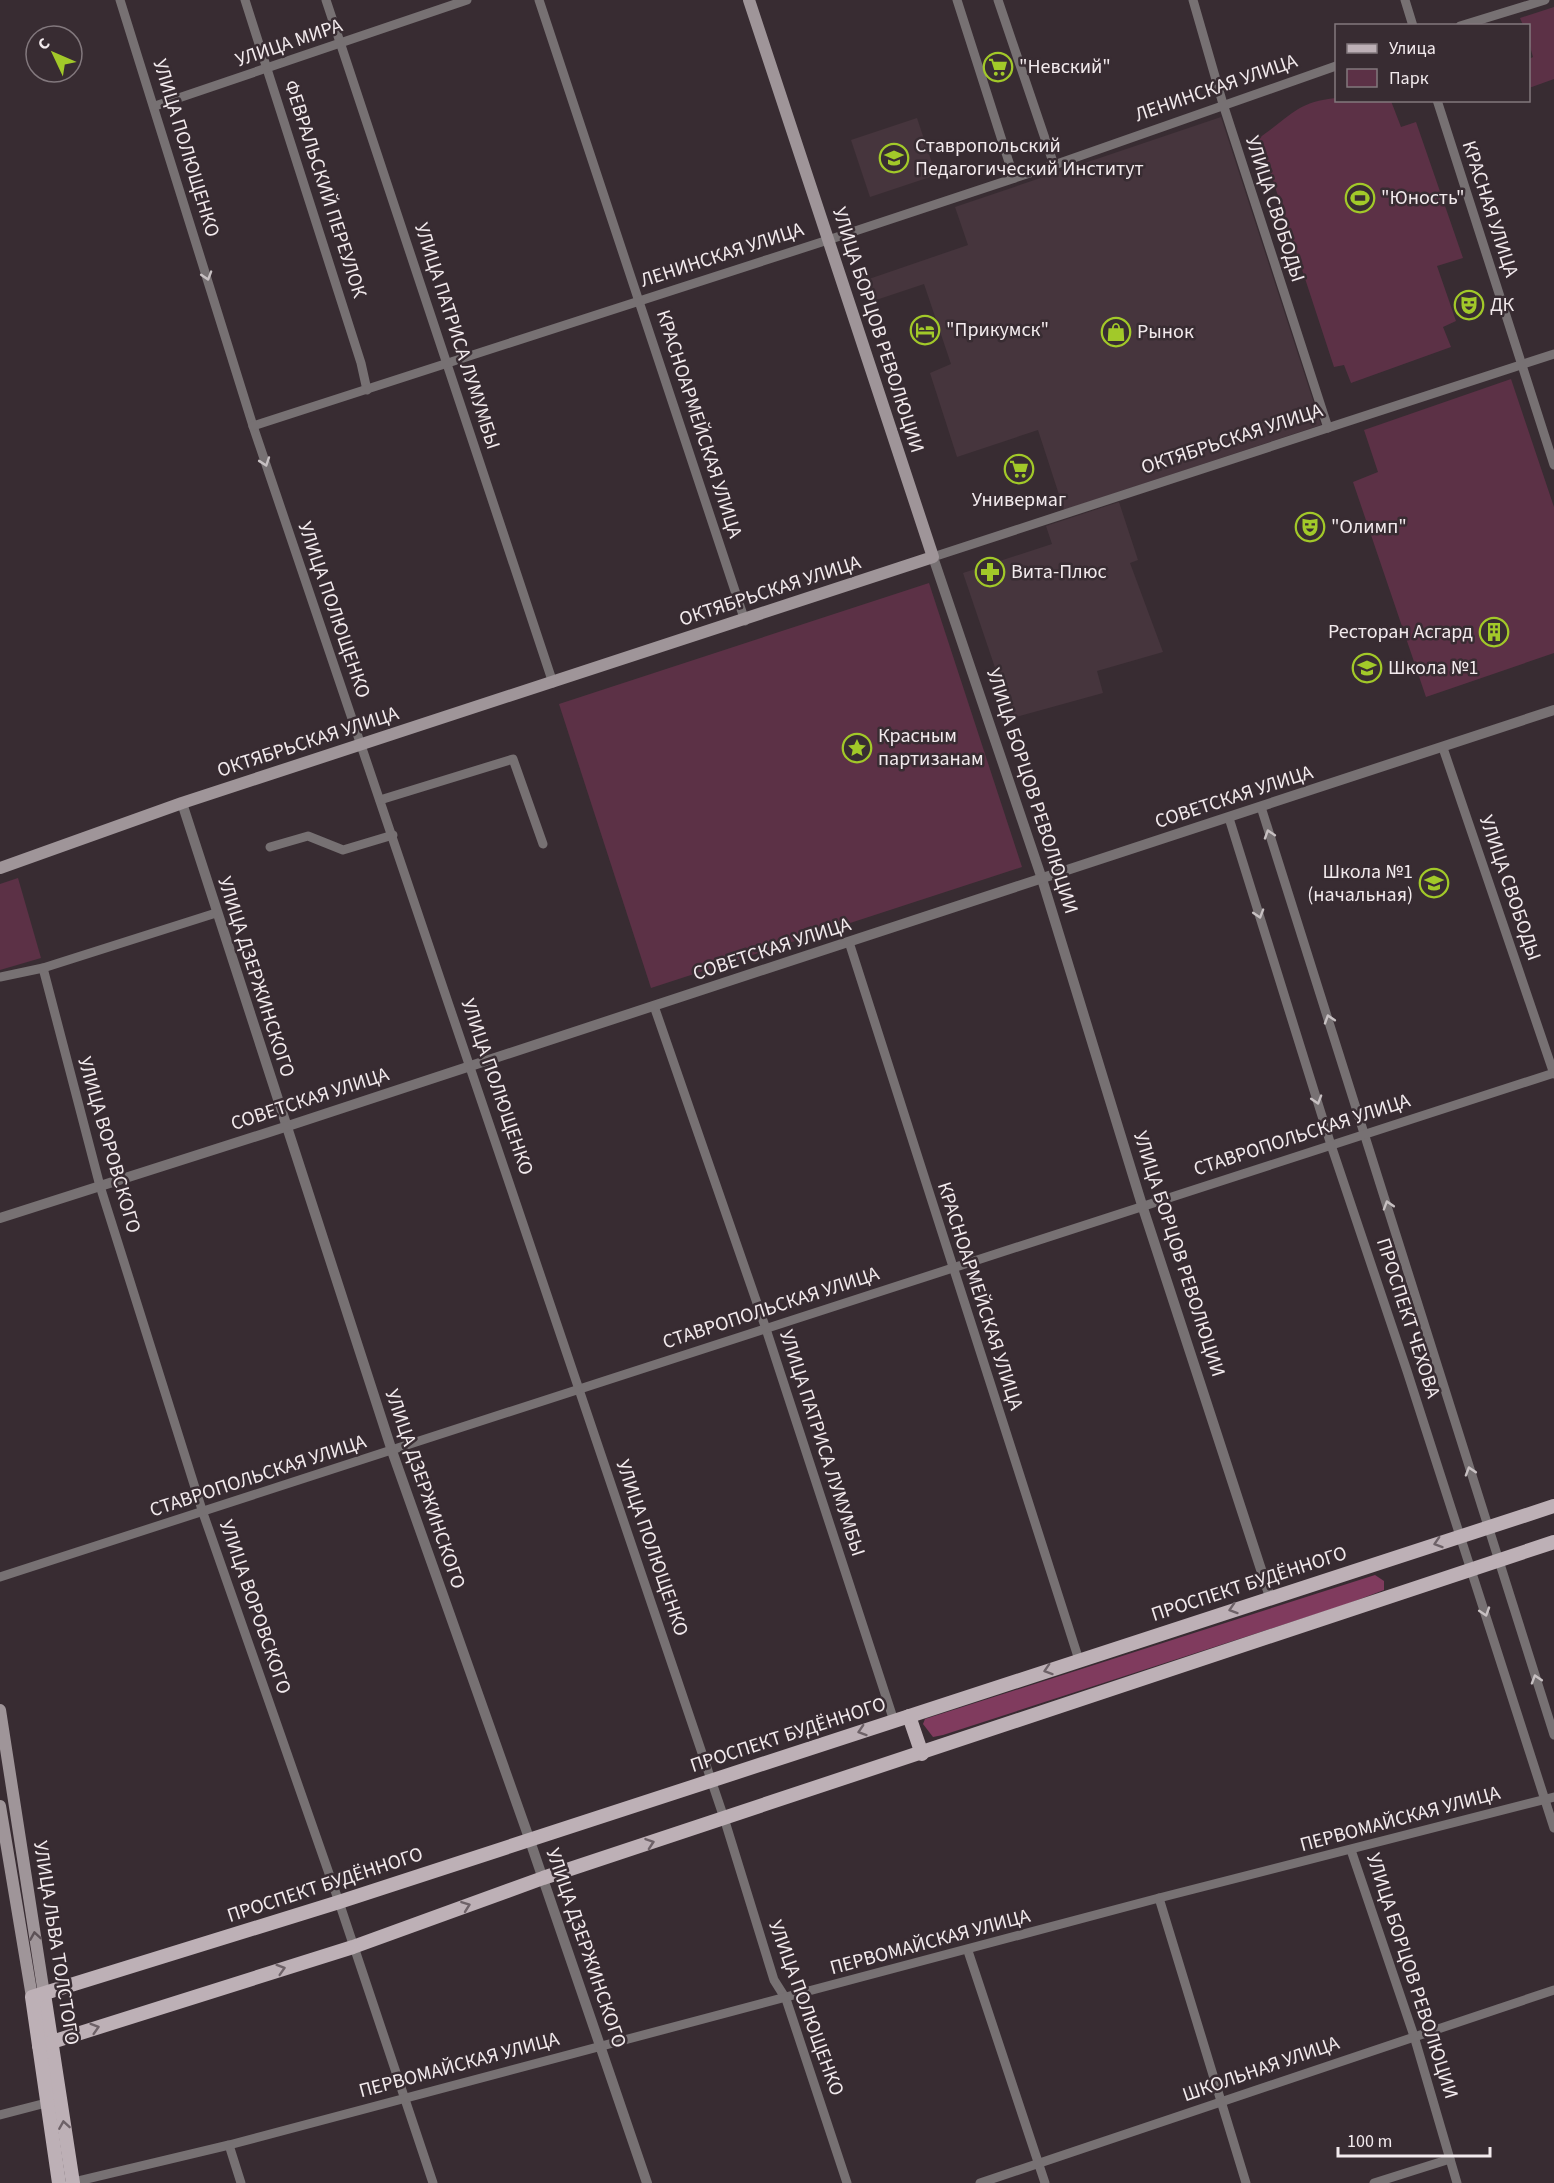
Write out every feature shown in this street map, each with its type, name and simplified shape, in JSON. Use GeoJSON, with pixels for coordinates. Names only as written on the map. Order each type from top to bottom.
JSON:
{"type":"FeatureCollection","features":[{"type":"Feature","properties":{"kind":"main road","name":"УЛИЦА БОРЦОВ РЕВОЛЮЦИИ"},"geometry":{"type":"LineString","coordinates":[[749,0],[933,557]]}},
{"type":"Feature","properties":{"kind":"main road","name":"ОКТЯБРЬСКАЯ УЛИЦА"},"geometry":{"type":"LineString","coordinates":[[0,868],[182,803],[745,621],[933,557]]}},
{"type":"Feature","properties":{"kind":"main road","name":"ПРОСПЕКТ БУДЁННОГО"},"geometry":{"type":"LineString","coordinates":[[38,1996],[339,1902],[529,1838],[1554,1506]]}},
{"type":"Feature","properties":{"kind":"main road"},"geometry":{"type":"LineString","coordinates":[[45,2044],[353,1947],[543,1878],[922,1754],[1554,1542]]}},
{"type":"Feature","properties":{"kind":"main road","name":"УЛИЦА ЛЬВА ТОЛСТОГО"},"geometry":{"type":"LineString","coordinates":[[0,1710],[45,2044],[69,2183]]}},
{"type":"Feature","properties":{"kind":"main road"},"geometry":{"type":"LineString","coordinates":[[909,1716],[922,1754]]}},
{"type":"Feature","properties":{"kind":"main road","name":"УЛИЦА ЛЬВА ТОЛСТОГО"},"geometry":{"type":"LineString","coordinates":[[0,1806],[5,1870],[38,1996]]}},
{"type":"Feature","properties":{"kind":"main road","name":"УЛИЦА ЛЬВА ТОЛСТОГО"},"geometry":{"type":"LineString","coordinates":[[45,2044],[46,2103],[69,2183]]}},
{"type":"Feature","properties":{"kind":"street","name":"УЛИЦА ПОЛЮЩЕНКО"},"geometry":{"type":"LineString","coordinates":[[120,0],[155,106],[253,426],[724,1818],[774,1980],[786,1999],[848,2183]]}},
{"type":"Feature","properties":{"kind":"street","name":"ФЕВРАЛЬСКИЙ ПЕРЕУЛОК"},"geometry":{"type":"LineString","coordinates":[[245,0],[361,363],[367,390]]}},
{"type":"Feature","properties":{"kind":"street","name":"УЛИЦА ПАТРИСА ЛУМУМБЫ"},"geometry":{"type":"LineString","coordinates":[[326,0],[553,683]]}},
{"type":"Feature","properties":{"kind":"street","name":"УЛИЦА МИРА"},"geometry":{"type":"LineString","coordinates":[[155,106],[467,0]]}},
{"type":"Feature","properties":{"kind":"street","name":"КРАСНОАРМЕЙСКАЯ УЛИЦА"},"geometry":{"type":"LineString","coordinates":[[539,0],[745,621]]}},
{"type":"Feature","properties":{"kind":"street"},"geometry":{"type":"LineString","coordinates":[[957,0],[1014,178]]}},
{"type":"Feature","properties":{"kind":"street"},"geometry":{"type":"LineString","coordinates":[[998,0],[1054,165]]}},
{"type":"Feature","properties":{"kind":"street","name":"УЛИЦА СВОБОДЫ"},"geometry":{"type":"LineString","coordinates":[[1193,0],[1223,104],[1328,428]]}},
{"type":"Feature","properties":{"kind":"street"},"geometry":{"type":"LineString","coordinates":[[1405,0],[1412,24]]}},
{"type":"Feature","properties":{"kind":"street"},"geometry":{"type":"LineString","coordinates":[[1467,24],[1545,0]]}},
{"type":"Feature","properties":{"kind":"street","name":"ЛЕНИНСКАЯ УЛИЦА"},"geometry":{"type":"LineString","coordinates":[[253,426],[1054,165],[1335,66]]}},
{"type":"Feature","properties":{"kind":"street","name":"КРАСНАЯ УЛИЦА"},"geometry":{"type":"LineString","coordinates":[[1438,102],[1554,465]]}},
{"type":"Feature","properties":{"kind":"street","name":"ОКТЯБРЬСКАЯ УЛИЦА"},"geometry":{"type":"LineString","coordinates":[[933,557],[1554,354]]}},
{"type":"Feature","properties":{"kind":"street","name":"УЛИЦА БОРЦОВ РЕВОЛЮЦИИ"},"geometry":{"type":"LineString","coordinates":[[933,557],[1042,879],[1142,1205],[1270,1597]]}},
{"type":"Feature","properties":{"kind":"street","name":"СОВЕТСКАЯ УЛИЦА"},"geometry":{"type":"LineString","coordinates":[[0,1218],[285,1127],[1554,710]]}},
{"type":"Feature","properties":{"kind":"street","name":"УЛИЦА СВОБОДЫ"},"geometry":{"type":"LineString","coordinates":[[1443,747],[1554,1074]]}},
{"type":"Feature","properties":{"kind":"street"},"geometry":{"type":"LineString","coordinates":[[380,800],[513,759],[543,844]]}},
{"type":"Feature","properties":{"kind":"street","name":"УЛИЦА ДЗЕРЖИНСКОГО"},"geometry":{"type":"LineString","coordinates":[[182,803],[285,1127],[392,1451],[543,1878],[647,2183]]}},
{"type":"Feature","properties":{"kind":"street","name":"ПРОСПЕКТ ЧЕХОВА"},"geometry":{"type":"LineString","coordinates":[[1261,807],[1554,1735]]}},
{"type":"Feature","properties":{"kind":"street","name":"ПРОСПЕКТ ЧЕХОВА"},"geometry":{"type":"LineString","coordinates":[[1229,818],[1331,1145],[1549,1798],[1554,1828]]}},
{"type":"Feature","properties":{"kind":"street"},"geometry":{"type":"LineString","coordinates":[[270,847],[308,836],[343,850],[393,835]]}},
{"type":"Feature","properties":{"kind":"street"},"geometry":{"type":"LineString","coordinates":[[0,977],[43,968],[216,913]]}},
{"type":"Feature","properties":{"kind":"street","name":"КРАСНОАРМЕЙСКАЯ УЛИЦА"},"geometry":{"type":"LineString","coordinates":[[849,942],[951,1268],[1078,1660]]}},
{"type":"Feature","properties":{"kind":"street","name":"УЛИЦА ВОРОВСКОГО"},"geometry":{"type":"LineString","coordinates":[[43,968],[100,1186],[203,1513],[339,1902],[433,2183]]}},
{"type":"Feature","properties":{"kind":"street","name":"УЛИЦА ПАТРИСА ЛУМУМБЫ"},"geometry":{"type":"LineString","coordinates":[[654,1006],[766,1329],[894,1721]]}},
{"type":"Feature","properties":{"kind":"street","name":"СТАВРОПОЛЬСКАЯ УЛИЦА"},"geometry":{"type":"LineString","coordinates":[[0,1577],[203,1513],[1142,1205],[1554,1074]]}},
{"type":"Feature","properties":{"kind":"street","name":"ПЕРВОМАЙСКАЯ УЛИЦА"},"geometry":{"type":"LineString","coordinates":[[69,2183],[229,2145],[403,2097],[968,1951],[1160,1898],[1549,1798]]}},
{"type":"Feature","properties":{"kind":"street","name":"УЛИЦА БОРЦОВ РЕВОЛЮЦИИ"},"geometry":{"type":"LineString","coordinates":[[1351,1850],[1414,2037],[1457,2183]]}},
{"type":"Feature","properties":{"kind":"street"},"geometry":{"type":"LineString","coordinates":[[1160,1898],[1246,2183]]}},
{"type":"Feature","properties":{"kind":"street"},"geometry":{"type":"LineString","coordinates":[[968,1951],[1045,2183]]}},
{"type":"Feature","properties":{"kind":"street","name":"ШКОЛЬНАЯ УЛИЦА"},"geometry":{"type":"LineString","coordinates":[[980,2183],[1554,1990]]}},
{"type":"Feature","properties":{"kind":"street"},"geometry":{"type":"LineString","coordinates":[[0,2115],[46,2103]]}},
{"type":"Feature","properties":{"kind":"street"},"geometry":{"type":"LineString","coordinates":[[229,2145],[241,2183]]}},
{"type":"Feature","properties":{"kind":"street"},"geometry":{"type":"LineString","coordinates":[[1374,2183],[1450,2159]]}},
{"type":"Feature","properties":{"kind":"shaded area","name":"Рынок"},"geometry":{"type":"Polygon","coordinates":[[[1221,117],[1321,425],[1064,510],[1038,430],[957,457],[930,373],[951,364],[924,284],[873,301],[866,280],[968,245],[955,207],[1221,117]]]}},
{"type":"Feature","properties":{"kind":"shaded area","name":"Ставропольский Педагогический Институт"},"geometry":{"type":"Polygon","coordinates":[[[917,118],[936,175],[870,197],[851,140],[917,118]]]}},
{"type":"Feature","properties":{"kind":"shaded area"},"geometry":{"type":"Polygon","coordinates":[[[1119,502],[1138,560],[1130,563],[1163,652],[1097,671],[1103,693],[1012,718],[963,573],[1052,544],[1046,526],[1119,502]]]}},
{"type":"Feature","properties":{"kind":"shaded area"},"geometry":{"type":"Polygon","coordinates":[[[1375,1575],[1384,1581],[1384,1590],[1347,1604],[943,1735],[933,1737],[923,1724],[925,1719],[1375,1575]]]}},
{"type":"Feature","properties":{"kind":"green space"},"geometry":{"type":"Polygon","coordinates":[[[1554,7],[1554,79],[1530,88],[1530,58],[1533,57],[1530,46],[1530,24],[1523,24],[1520,18],[1554,7]]]}},
{"type":"Feature","properties":{"kind":"green space","name":"\"Юность\""},"geometry":{"type":"Polygon","coordinates":[[[1335,98],[1335,102],[1391,102],[1401,127],[1416,122],[1463,258],[1437,266],[1456,321],[1443,327],[1451,347],[1351,383],[1344,365],[1334,367],[1259,138],[1302,107],[1335,98]]]}},
{"type":"Feature","properties":{"kind":"green space"},"geometry":{"type":"Polygon","coordinates":[[[1511,379],[1554,507],[1554,653],[1426,697],[1353,482],[1378,472],[1364,430],[1511,379]]]}},
{"type":"Feature","properties":{"kind":"green space"},"geometry":{"type":"Polygon","coordinates":[[[929,583],[1022,867],[651,988],[559,704],[929,583]]]}},
{"type":"Feature","properties":{"kind":"green space"},"geometry":{"type":"Polygon","coordinates":[[[18,878],[41,958],[0,970],[0,884],[18,878]]]}},
{"type":"Feature","properties":{"kind":"place","name":"\"Невский\""},"geometry":{"type":"Point","coordinates":[998,67]}},
{"type":"Feature","properties":{"kind":"place","name":"Ставропольский Педагогический Институт"},"geometry":{"type":"Point","coordinates":[894,158]}},
{"type":"Feature","properties":{"kind":"place","name":"\"Юность\""},"geometry":{"type":"Point","coordinates":[1360,198]}},
{"type":"Feature","properties":{"kind":"place","name":"ДК"},"geometry":{"type":"Point","coordinates":[1469,305]}},
{"type":"Feature","properties":{"kind":"place","name":"\"Прикумск\""},"geometry":{"type":"Point","coordinates":[925,330]}},
{"type":"Feature","properties":{"kind":"place","name":"Рынок"},"geometry":{"type":"Point","coordinates":[1116,332]}},
{"type":"Feature","properties":{"kind":"place","name":"Универмаг"},"geometry":{"type":"Point","coordinates":[1019,469]}},
{"type":"Feature","properties":{"kind":"place","name":"\"Олимп\""},"geometry":{"type":"Point","coordinates":[1310,527]}},
{"type":"Feature","properties":{"kind":"place","name":"Вита-Плюс"},"geometry":{"type":"Point","coordinates":[990,572]}},
{"type":"Feature","properties":{"kind":"place","name":"Ресторан Асгард"},"geometry":{"type":"Point","coordinates":[1494,632]}},
{"type":"Feature","properties":{"kind":"place","name":"Школа №1"},"geometry":{"type":"Point","coordinates":[1367,668]}},
{"type":"Feature","properties":{"kind":"place","name":"Красным партизанам"},"geometry":{"type":"Point","coordinates":[857,748]}},
{"type":"Feature","properties":{"kind":"place","name":"Школа №1 (начальная)"},"geometry":{"type":"Point","coordinates":[1434,883]}}]}
